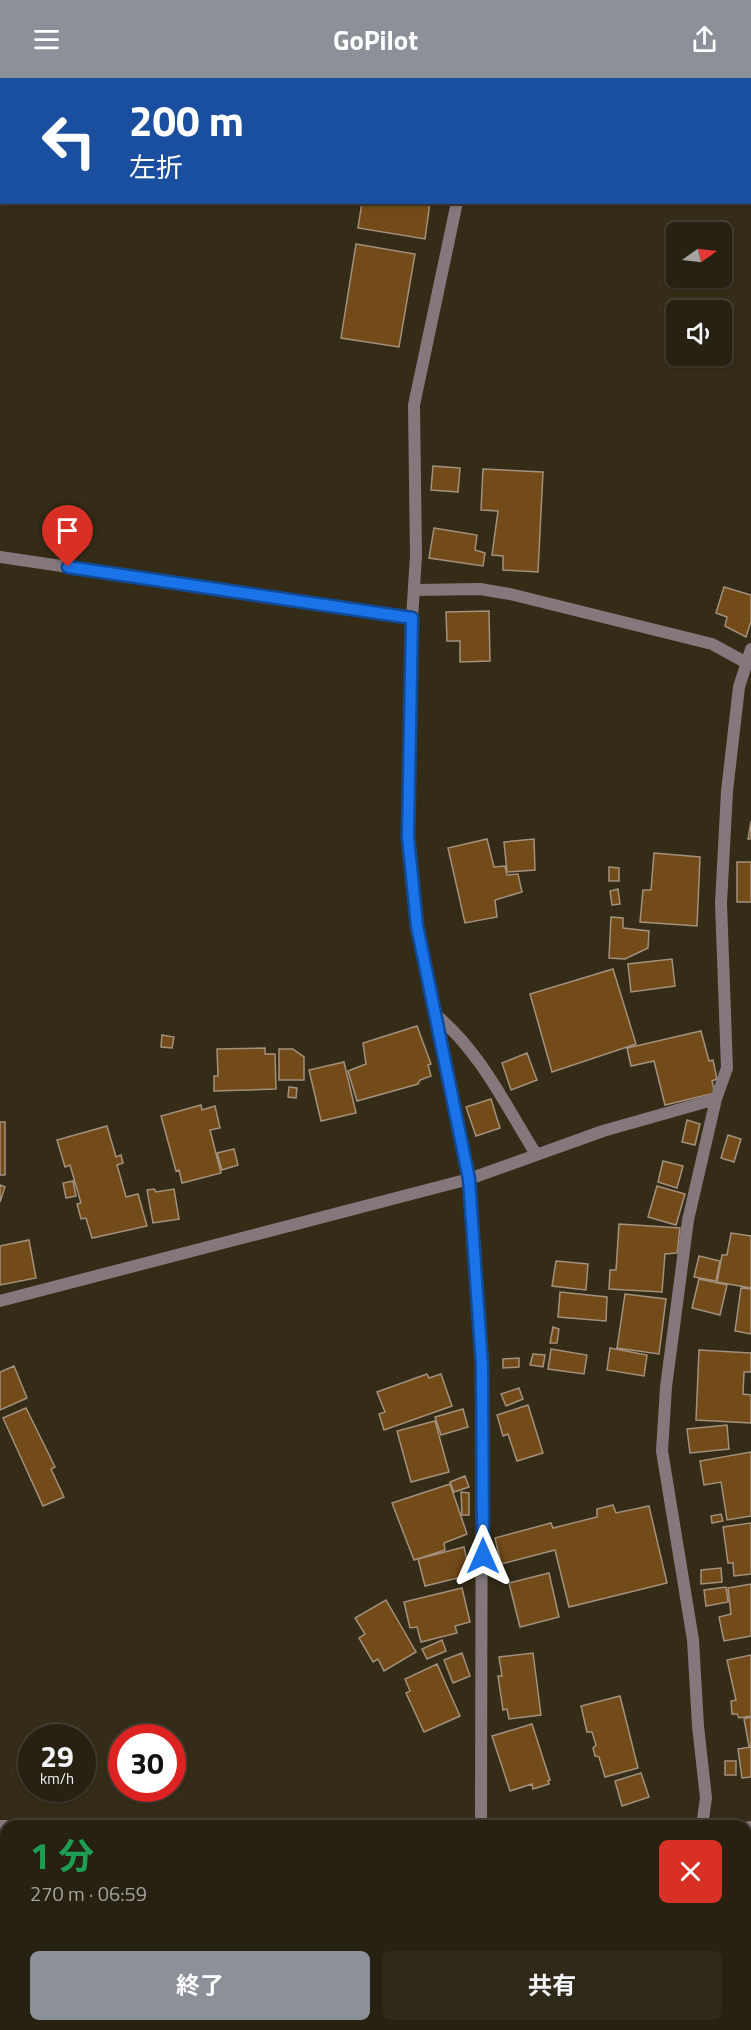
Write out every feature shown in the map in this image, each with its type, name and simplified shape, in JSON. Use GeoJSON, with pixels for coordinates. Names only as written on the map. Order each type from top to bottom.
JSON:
{"type":"FeatureCollection","features":[{"type":"Feature","properties":{"kind":"street"},"geometry":{"type":"LineString","coordinates":[[457,204],[414,405],[416,556],[412,618],[408,837],[417,926],[469,1179],[482,1365],[481,1820]]}},
{"type":"Feature","properties":{"kind":"street"},"geometry":{"type":"LineString","coordinates":[[0,557],[412,618]]}},
{"type":"Feature","properties":{"kind":"street"},"geometry":{"type":"LineString","coordinates":[[414,590],[480,589],[510,594],[712,644],[745,662]]}},
{"type":"Feature","properties":{"kind":"street"},"geometry":{"type":"LineString","coordinates":[[703,1820],[706,1798],[698,1726],[693,1640],[662,1451],[666,1387],[688,1220],[716,1100],[727,1068],[721,903],[727,791],[739,687],[745,662],[751,649]]}},
{"type":"Feature","properties":{"kind":"street"},"geometry":{"type":"LineString","coordinates":[[437,1016],[454,1030],[472,1054],[536,1154]]}},
{"type":"Feature","properties":{"kind":"street"},"geometry":{"type":"LineString","coordinates":[[0,1301],[469,1179],[536,1154],[658,1114],[716,1100]]}},
{"type":"Feature","properties":{"kind":"building"},"geometry":{"type":"Polygon","coordinates":[[[362,204],[430,204],[425,239],[358,228],[362,204]]]}},
{"type":"Feature","properties":{"kind":"building"},"geometry":{"type":"Polygon","coordinates":[[[356,244],[415,254],[399,347],[341,338],[356,244]]]}},
{"type":"Feature","properties":{"kind":"building"},"geometry":{"type":"Polygon","coordinates":[[[433,466],[460,468],[458,492],[431,490],[433,466]]]}},
{"type":"Feature","properties":{"kind":"building"},"geometry":{"type":"Polygon","coordinates":[[[483,469],[543,472],[538,572],[503,570],[503,556],[492,555],[498,511],[481,510],[483,469]]]}},
{"type":"Feature","properties":{"kind":"building"},"geometry":{"type":"Polygon","coordinates":[[[434,528],[477,535],[475,550],[485,553],[483,566],[429,558],[434,528]]]}},
{"type":"Feature","properties":{"kind":"building"},"geometry":{"type":"Polygon","coordinates":[[[724,587],[751,595],[751,621],[746,637],[725,626],[727,617],[716,613],[724,587]]]}},
{"type":"Feature","properties":{"kind":"building"},"geometry":{"type":"Polygon","coordinates":[[[489,611],[490,661],[460,662],[460,641],[447,641],[446,612],[489,611]]]}},
{"type":"Feature","properties":{"kind":"building"},"geometry":{"type":"Polygon","coordinates":[[[751,821],[751,839],[748,839],[751,821]]]}},
{"type":"Feature","properties":{"kind":"building"},"geometry":{"type":"Polygon","coordinates":[[[487,839],[494,867],[505,866],[507,875],[518,874],[522,892],[495,900],[497,917],[465,923],[448,848],[487,839]]]}},
{"type":"Feature","properties":{"kind":"building"},"geometry":{"type":"Polygon","coordinates":[[[534,839],[535,870],[507,872],[504,842],[534,839]]]}},
{"type":"Feature","properties":{"kind":"building"},"geometry":{"type":"Polygon","coordinates":[[[654,853],[700,857],[697,926],[640,922],[643,890],[651,890],[654,853]]]}},
{"type":"Feature","properties":{"kind":"building"},"geometry":{"type":"Polygon","coordinates":[[[737,862],[751,862],[751,902],[737,902],[737,862]]]}},
{"type":"Feature","properties":{"kind":"building"},"geometry":{"type":"Polygon","coordinates":[[[609,867],[619,868],[619,881],[609,881],[609,867]]]}},
{"type":"Feature","properties":{"kind":"building"},"geometry":{"type":"Polygon","coordinates":[[[618,889],[620,904],[612,905],[610,891],[618,889]]]}},
{"type":"Feature","properties":{"kind":"building"},"geometry":{"type":"Polygon","coordinates":[[[611,917],[623,918],[623,928],[649,931],[648,948],[625,959],[609,958],[611,917]]]}},
{"type":"Feature","properties":{"kind":"building"},"geometry":{"type":"Polygon","coordinates":[[[672,959],[675,986],[631,992],[628,964],[672,959]]]}},
{"type":"Feature","properties":{"kind":"building"},"geometry":{"type":"Polygon","coordinates":[[[613,969],[636,1044],[552,1072],[530,994],[613,969]]]}},
{"type":"Feature","properties":{"kind":"building"},"geometry":{"type":"Polygon","coordinates":[[[417,1026],[431,1064],[428,1065],[431,1076],[420,1080],[418,1084],[357,1101],[348,1071],[366,1064],[363,1043],[417,1026]]]}},
{"type":"Feature","properties":{"kind":"building"},"geometry":{"type":"Polygon","coordinates":[[[701,1031],[709,1061],[713,1060],[717,1079],[712,1081],[715,1093],[665,1105],[654,1061],[631,1066],[627,1048],[701,1031]]]}},
{"type":"Feature","properties":{"kind":"building"},"geometry":{"type":"Polygon","coordinates":[[[162,1035],[174,1037],[172,1048],[161,1047],[162,1035]]]}},
{"type":"Feature","properties":{"kind":"building"},"geometry":{"type":"Polygon","coordinates":[[[265,1048],[265,1054],[275,1054],[276,1089],[214,1091],[214,1076],[218,1076],[217,1049],[265,1048]]]}},
{"type":"Feature","properties":{"kind":"building"},"geometry":{"type":"Polygon","coordinates":[[[279,1049],[293,1049],[304,1057],[304,1080],[279,1080],[279,1049]]]}},
{"type":"Feature","properties":{"kind":"building"},"geometry":{"type":"Polygon","coordinates":[[[527,1053],[537,1080],[511,1090],[502,1063],[527,1053]]]}},
{"type":"Feature","properties":{"kind":"building"},"geometry":{"type":"Polygon","coordinates":[[[344,1062],[356,1113],[321,1121],[309,1070],[344,1062]]]}},
{"type":"Feature","properties":{"kind":"building"},"geometry":{"type":"Polygon","coordinates":[[[289,1087],[297,1088],[296,1098],[288,1097],[289,1087]]]}},
{"type":"Feature","properties":{"kind":"building"},"geometry":{"type":"Polygon","coordinates":[[[491,1099],[500,1128],[476,1136],[466,1107],[491,1099]]]}},
{"type":"Feature","properties":{"kind":"building"},"geometry":{"type":"Polygon","coordinates":[[[201,1105],[202,1110],[215,1106],[220,1128],[210,1130],[221,1173],[182,1183],[179,1170],[176,1171],[161,1116],[201,1105]]]}},
{"type":"Feature","properties":{"kind":"building"},"geometry":{"type":"Polygon","coordinates":[[[687,1120],[700,1124],[695,1145],[682,1142],[687,1120]]]}},
{"type":"Feature","properties":{"kind":"building"},"geometry":{"type":"Polygon","coordinates":[[[0,1122],[5,1122],[5,1175],[0,1175],[0,1122]]]}},
{"type":"Feature","properties":{"kind":"building"},"geometry":{"type":"Polygon","coordinates":[[[107,1126],[116,1157],[121,1155],[123,1163],[117,1165],[126,1197],[138,1194],[147,1226],[92,1238],[86,1218],[81,1219],[77,1204],[81,1203],[70,1165],[65,1167],[57,1140],[107,1126]]]}},
{"type":"Feature","properties":{"kind":"building"},"geometry":{"type":"Polygon","coordinates":[[[728,1135],[741,1139],[734,1162],[721,1158],[728,1135]]]}},
{"type":"Feature","properties":{"kind":"building"},"geometry":{"type":"Polygon","coordinates":[[[234,1149],[238,1165],[222,1170],[217,1153],[234,1149]]]}},
{"type":"Feature","properties":{"kind":"building"},"geometry":{"type":"Polygon","coordinates":[[[663,1161],[683,1166],[677,1188],[658,1182],[663,1161]]]}},
{"type":"Feature","properties":{"kind":"building"},"geometry":{"type":"Polygon","coordinates":[[[73,1181],[76,1196],[66,1198],[63,1183],[73,1181]]]}},
{"type":"Feature","properties":{"kind":"building"},"geometry":{"type":"Polygon","coordinates":[[[0,1185],[5,1187],[0,1202],[0,1185]]]}},
{"type":"Feature","properties":{"kind":"building"},"geometry":{"type":"Polygon","coordinates":[[[657,1186],[685,1194],[676,1225],[648,1217],[657,1186]]]}},
{"type":"Feature","properties":{"kind":"building"},"geometry":{"type":"Polygon","coordinates":[[[154,1189],[156,1192],[174,1189],[179,1219],[153,1223],[147,1190],[154,1189]]]}},
{"type":"Feature","properties":{"kind":"building"},"geometry":{"type":"Polygon","coordinates":[[[619,1224],[680,1228],[677,1253],[665,1254],[662,1292],[609,1289],[610,1270],[616,1270],[619,1224]]]}},
{"type":"Feature","properties":{"kind":"building"},"geometry":{"type":"Polygon","coordinates":[[[731,1233],[751,1236],[751,1288],[717,1282],[722,1255],[727,1255],[731,1233]]]}},
{"type":"Feature","properties":{"kind":"building"},"geometry":{"type":"Polygon","coordinates":[[[29,1240],[36,1278],[0,1285],[0,1246],[29,1240]]]}},
{"type":"Feature","properties":{"kind":"building"},"geometry":{"type":"Polygon","coordinates":[[[699,1256],[720,1261],[716,1281],[694,1277],[699,1256]]]}},
{"type":"Feature","properties":{"kind":"building"},"geometry":{"type":"Polygon","coordinates":[[[556,1261],[588,1264],[586,1290],[552,1286],[556,1261]]]}},
{"type":"Feature","properties":{"kind":"building"},"geometry":{"type":"Polygon","coordinates":[[[699,1279],[727,1285],[720,1315],[692,1308],[699,1279]]]}},
{"type":"Feature","properties":{"kind":"building"},"geometry":{"type":"Polygon","coordinates":[[[741,1288],[751,1289],[751,1334],[735,1331],[741,1288]]]}},
{"type":"Feature","properties":{"kind":"building"},"geometry":{"type":"Polygon","coordinates":[[[560,1292],[607,1297],[606,1321],[558,1317],[560,1292]]]}},
{"type":"Feature","properties":{"kind":"building"},"geometry":{"type":"Polygon","coordinates":[[[625,1294],[666,1299],[659,1354],[617,1348],[625,1294]]]}},
{"type":"Feature","properties":{"kind":"building"},"geometry":{"type":"Polygon","coordinates":[[[553,1327],[559,1329],[557,1343],[550,1343],[553,1327]]]}},
{"type":"Feature","properties":{"kind":"building"},"geometry":{"type":"Polygon","coordinates":[[[610,1348],[647,1355],[644,1376],[607,1370],[610,1348]]]}},
{"type":"Feature","properties":{"kind":"building"},"geometry":{"type":"Polygon","coordinates":[[[551,1349],[587,1355],[584,1374],[548,1369],[551,1349]]]}},
{"type":"Feature","properties":{"kind":"building"},"geometry":{"type":"Polygon","coordinates":[[[699,1350],[751,1353],[751,1372],[744,1372],[743,1394],[751,1395],[751,1423],[696,1420],[699,1350]]]}},
{"type":"Feature","properties":{"kind":"building"},"geometry":{"type":"Polygon","coordinates":[[[533,1354],[545,1355],[543,1367],[530,1365],[533,1354]]]}},
{"type":"Feature","properties":{"kind":"building"},"geometry":{"type":"Polygon","coordinates":[[[519,1358],[519,1367],[503,1368],[503,1359],[519,1358]]]}},
{"type":"Feature","properties":{"kind":"building"},"geometry":{"type":"Polygon","coordinates":[[[14,1366],[27,1398],[0,1410],[0,1372],[14,1366]]]}},
{"type":"Feature","properties":{"kind":"building"},"geometry":{"type":"Polygon","coordinates":[[[427,1374],[429,1378],[441,1374],[452,1406],[384,1430],[379,1414],[385,1412],[377,1392],[427,1374]]]}},
{"type":"Feature","properties":{"kind":"building"},"geometry":{"type":"Polygon","coordinates":[[[519,1388],[523,1399],[506,1406],[501,1394],[519,1388]]]}},
{"type":"Feature","properties":{"kind":"building"},"geometry":{"type":"Polygon","coordinates":[[[528,1405],[543,1453],[517,1461],[508,1434],[503,1436],[497,1415],[528,1405]]]}},
{"type":"Feature","properties":{"kind":"building"},"geometry":{"type":"Polygon","coordinates":[[[26,1408],[55,1467],[51,1469],[64,1497],[43,1506],[3,1418],[26,1408]]]}},
{"type":"Feature","properties":{"kind":"building"},"geometry":{"type":"Polygon","coordinates":[[[463,1409],[468,1427],[441,1435],[435,1417],[463,1409]]]}},
{"type":"Feature","properties":{"kind":"building"},"geometry":{"type":"Polygon","coordinates":[[[435,1421],[449,1472],[411,1482],[397,1431],[435,1421]]]}},
{"type":"Feature","properties":{"kind":"building"},"geometry":{"type":"Polygon","coordinates":[[[727,1425],[729,1449],[690,1453],[687,1429],[727,1425]]]}},
{"type":"Feature","properties":{"kind":"building"},"geometry":{"type":"Polygon","coordinates":[[[751,1452],[751,1516],[727,1520],[721,1482],[704,1485],[700,1461],[751,1452]]]}},
{"type":"Feature","properties":{"kind":"building"},"geometry":{"type":"Polygon","coordinates":[[[465,1476],[469,1487],[454,1492],[450,1482],[465,1476]]]}},
{"type":"Feature","properties":{"kind":"building"},"geometry":{"type":"Polygon","coordinates":[[[450,1484],[467,1534],[444,1543],[445,1550],[414,1560],[392,1503],[450,1484]]]}},
{"type":"Feature","properties":{"kind":"building"},"geometry":{"type":"Polygon","coordinates":[[[461,1492],[469,1493],[469,1515],[462,1515],[461,1492]]]}},
{"type":"Feature","properties":{"kind":"building"},"geometry":{"type":"Polygon","coordinates":[[[613,1505],[616,1513],[649,1506],[667,1583],[569,1607],[555,1550],[501,1564],[495,1538],[551,1523],[553,1528],[597,1517],[597,1509],[613,1505]]]}},
{"type":"Feature","properties":{"kind":"building"},"geometry":{"type":"Polygon","coordinates":[[[721,1514],[723,1521],[712,1523],[711,1516],[721,1514]]]}},
{"type":"Feature","properties":{"kind":"building"},"geometry":{"type":"Polygon","coordinates":[[[751,1523],[751,1574],[734,1576],[733,1563],[728,1563],[723,1527],[751,1523]]]}},
{"type":"Feature","properties":{"kind":"building"},"geometry":{"type":"Polygon","coordinates":[[[464,1547],[470,1575],[425,1586],[418,1559],[464,1547]]]}},
{"type":"Feature","properties":{"kind":"building"},"geometry":{"type":"Polygon","coordinates":[[[721,1568],[722,1582],[701,1584],[701,1570],[721,1568]]]}},
{"type":"Feature","properties":{"kind":"building"},"geometry":{"type":"Polygon","coordinates":[[[549,1573],[559,1617],[520,1627],[509,1583],[549,1573]]]}},
{"type":"Feature","properties":{"kind":"building"},"geometry":{"type":"Polygon","coordinates":[[[751,1584],[751,1636],[724,1641],[719,1617],[731,1614],[728,1588],[751,1584]]]}},
{"type":"Feature","properties":{"kind":"building"},"geometry":{"type":"Polygon","coordinates":[[[726,1587],[728,1602],[706,1606],[704,1590],[726,1587]]]}},
{"type":"Feature","properties":{"kind":"building"},"geometry":{"type":"Polygon","coordinates":[[[462,1588],[470,1622],[455,1626],[457,1633],[421,1642],[417,1627],[410,1628],[404,1602],[462,1588]]]}},
{"type":"Feature","properties":{"kind":"building"},"geometry":{"type":"Polygon","coordinates":[[[386,1600],[416,1652],[384,1671],[378,1659],[373,1662],[359,1638],[365,1634],[355,1618],[386,1600]]]}},
{"type":"Feature","properties":{"kind":"building"},"geometry":{"type":"Polygon","coordinates":[[[442,1640],[446,1651],[427,1659],[422,1649],[442,1640]]]}},
{"type":"Feature","properties":{"kind":"building"},"geometry":{"type":"Polygon","coordinates":[[[462,1653],[470,1676],[453,1683],[444,1660],[462,1653]]]}},
{"type":"Feature","properties":{"kind":"building"},"geometry":{"type":"Polygon","coordinates":[[[533,1653],[541,1715],[509,1719],[507,1709],[503,1710],[498,1676],[502,1676],[499,1657],[533,1653]]]}},
{"type":"Feature","properties":{"kind":"building"},"geometry":{"type":"Polygon","coordinates":[[[751,1655],[751,1716],[739,1718],[737,1714],[732,1714],[731,1701],[736,1700],[727,1660],[751,1655]]]}},
{"type":"Feature","properties":{"kind":"building"},"geometry":{"type":"Polygon","coordinates":[[[437,1664],[460,1716],[424,1732],[406,1693],[410,1691],[405,1679],[437,1664]]]}},
{"type":"Feature","properties":{"kind":"building"},"geometry":{"type":"Polygon","coordinates":[[[620,1696],[638,1768],[605,1777],[599,1757],[595,1756],[593,1748],[596,1745],[592,1732],[587,1732],[581,1706],[620,1696]]]}},
{"type":"Feature","properties":{"kind":"building"},"geometry":{"type":"Polygon","coordinates":[[[751,1717],[751,1746],[749,1746],[744,1719],[751,1717]]]}},
{"type":"Feature","properties":{"kind":"building"},"geometry":{"type":"Polygon","coordinates":[[[532,1724],[550,1780],[549,1784],[533,1789],[532,1784],[510,1791],[492,1736],[532,1724]]]}},
{"type":"Feature","properties":{"kind":"building"},"geometry":{"type":"Polygon","coordinates":[[[751,1747],[751,1777],[742,1778],[738,1749],[751,1747]]]}},
{"type":"Feature","properties":{"kind":"building"},"geometry":{"type":"Polygon","coordinates":[[[725,1761],[736,1761],[736,1775],[725,1775],[725,1761]]]}},
{"type":"Feature","properties":{"kind":"building"},"geometry":{"type":"Polygon","coordinates":[[[641,1773],[649,1797],[622,1806],[615,1781],[641,1773]]]}},
{"type":"Feature","properties":{"kind":"route"},"geometry":{"type":"LineString","coordinates":[[68,567],[412,618],[408,837],[417,926],[469,1179],[479,1294],[482,1365],[483,1556]]}}]}
